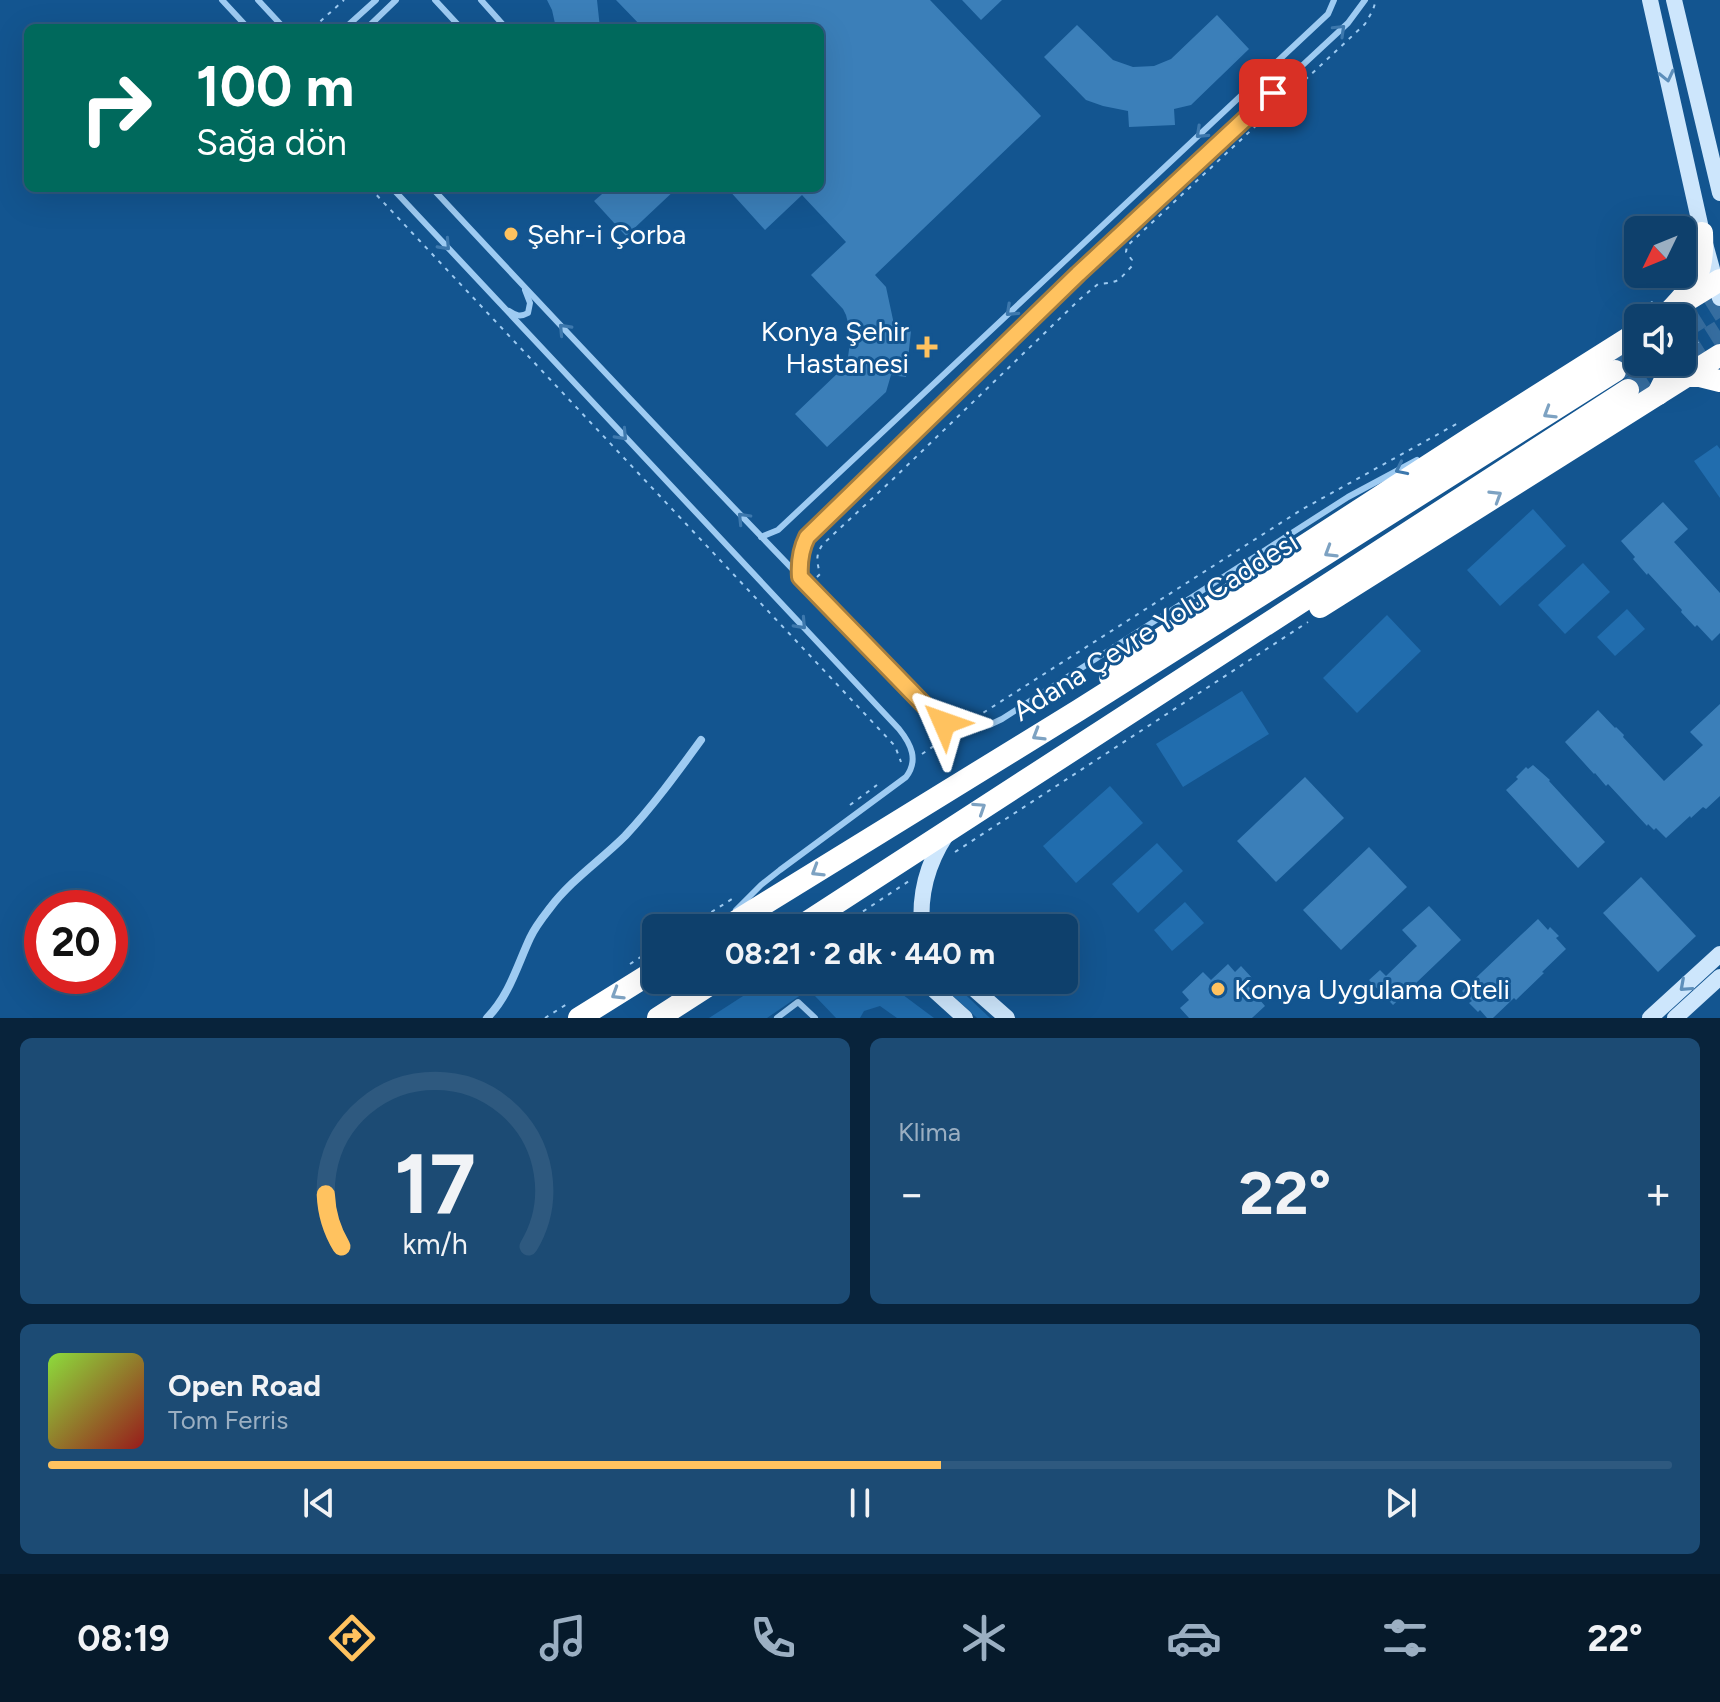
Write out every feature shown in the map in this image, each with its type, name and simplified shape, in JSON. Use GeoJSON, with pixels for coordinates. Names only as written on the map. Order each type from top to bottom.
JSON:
{"type":"FeatureCollection","features":[{"type":"Feature","properties":{"kind":"highway"},"geometry":{"type":"LineString","coordinates":[[1679,304],[1699,273],[1703,256],[1702,233]]}},
{"type":"Feature","properties":{"kind":"highway"},"geometry":{"type":"LineString","coordinates":[[1690,304],[1719,287]]}},
{"type":"Feature","properties":{"kind":"highway"},"geometry":{"type":"LineString","coordinates":[[1079,710],[1112,675],[1141,652],[1472,437],[1624,343]]}},
{"type":"Feature","properties":{"kind":"highway"},"geometry":{"type":"LineString","coordinates":[[1116,720],[1221,668],[1687,376],[1717,366]]}},
{"type":"Feature","properties":{"kind":"highway"},"geometry":{"type":"LineString","coordinates":[[1658,394],[1667,376]]}},
{"type":"Feature","properties":{"kind":"highway","name":"Adana Çevre Yolu Caddesi"},"geometry":{"type":"LineString","coordinates":[[745,914],[1622,380],[1116,720],[819,914]]}},
{"type":"Feature","properties":{"kind":"highway"},"geometry":{"type":"LineString","coordinates":[[579,1018],[642,979]]}},
{"type":"Feature","properties":{"kind":"highway"},"geometry":{"type":"LineString","coordinates":[[658,1018],[695,994]]}},
{"type":"Feature","properties":{"kind":"main road"},"geometry":{"type":"LineString","coordinates":[[1650,0],[1702,233],[1719,287]]}},
{"type":"Feature","properties":{"kind":"main road"},"geometry":{"type":"LineString","coordinates":[[1674,0],[1720,192]]}},
{"type":"Feature","properties":{"kind":"main road"},"geometry":{"type":"LineString","coordinates":[[922,914],[922,894],[928,869],[952,827]]}},
{"type":"Feature","properties":{"kind":"main road"},"geometry":{"type":"LineString","coordinates":[[1650,1018],[1720,954]]}},
{"type":"Feature","properties":{"kind":"main road"},"geometry":{"type":"LineString","coordinates":[[1675,1018],[1720,977]]}},
{"type":"Feature","properties":{"kind":"main road"},"geometry":{"type":"LineString","coordinates":[[938,994],[965,1018]]}},
{"type":"Feature","properties":{"kind":"main road"},"geometry":{"type":"LineString","coordinates":[[980,994],[1007,1018]]}},
{"type":"Feature","properties":{"kind":"street"},"geometry":{"type":"LineString","coordinates":[[487,1018],[497,1008],[532,934],[552,905],[569,885],[626,835],[701,740]]}},
{"type":"Feature","properties":{"kind":"lane"},"geometry":{"type":"LineString","coordinates":[[222,0],[244,24]]}},
{"type":"Feature","properties":{"kind":"lane"},"geometry":{"type":"LineString","coordinates":[[258,0],[280,24]]}},
{"type":"Feature","properties":{"kind":"lane"},"geometry":{"type":"LineString","coordinates":[[349,24],[376,0]]}},
{"type":"Feature","properties":{"kind":"lane"},"geometry":{"type":"LineString","coordinates":[[371,24],[396,0]]}},
{"type":"Feature","properties":{"kind":"lane"},"geometry":{"type":"LineString","coordinates":[[435,0],[457,24]]}},
{"type":"Feature","properties":{"kind":"lane"},"geometry":{"type":"LineString","coordinates":[[481,0],[502,24]]}},
{"type":"Feature","properties":{"kind":"lane"},"geometry":{"type":"LineString","coordinates":[[761,537],[778,530],[1328,14],[1334,0]]}},
{"type":"Feature","properties":{"kind":"lane"},"geometry":{"type":"LineString","coordinates":[[800,577],[799,563],[807,537],[1067,285],[1348,23],[1365,0]]}},
{"type":"Feature","properties":{"kind":"lane"},"geometry":{"type":"LineString","coordinates":[[396,192],[899,729],[912,749],[913,763],[906,777],[771,878],[736,914]]}},
{"type":"Feature","properties":{"kind":"lane"},"geometry":{"type":"LineString","coordinates":[[403,192],[415,213]]}},
{"type":"Feature","properties":{"kind":"lane"},"geometry":{"type":"LineString","coordinates":[[436,192],[809,587],[932,713],[955,729],[980,729],[1002,719],[1348,497],[1422,458]]}},
{"type":"Feature","properties":{"kind":"lane"},"geometry":{"type":"LineString","coordinates":[[500,305],[515,315],[528,313],[530,303],[523,286]]}},
{"type":"Feature","properties":{"kind":"lane"},"geometry":{"type":"LineString","coordinates":[[1435,452],[1472,437]]}},
{"type":"Feature","properties":{"kind":"lane"},"geometry":{"type":"LineString","coordinates":[[777,1018],[798,1002],[815,1018]]}},
{"type":"Feature","properties":{"kind":"path"},"geometry":{"type":"LineString","coordinates":[[317,24],[344,0]]}},
{"type":"Feature","properties":{"kind":"path"},"geometry":{"type":"LineString","coordinates":[[809,587],[820,574],[816,558],[823,544],[1080,299],[1098,284],[1111,284],[1126,273],[1132,266],[1126,252],[1127,246],[1365,24],[1376,0]]}},
{"type":"Feature","properties":{"kind":"path"},"geometry":{"type":"LineString","coordinates":[[374,192],[895,746],[903,767]]}},
{"type":"Feature","properties":{"kind":"path"},"geometry":{"type":"LineString","coordinates":[[1696,344],[1717,366]]}},
{"type":"Feature","properties":{"kind":"path"},"geometry":{"type":"LineString","coordinates":[[954,853],[1306,623]]}},
{"type":"Feature","properties":{"kind":"path"},"geometry":{"type":"LineString","coordinates":[[859,914],[928,869]]}},
{"type":"Feature","properties":{"kind":"shaded area"},"geometry":{"type":"Polygon","coordinates":[[[1717,445],[1720,449],[1720,498],[1694,461],[1717,445]]]}},
{"type":"Feature","properties":{"kind":"shaded area"},"geometry":{"type":"Polygon","coordinates":[[[1533,509],[1566,546],[1500,606],[1467,570],[1533,509]]]}},
{"type":"Feature","properties":{"kind":"shaded area"},"geometry":{"type":"Polygon","coordinates":[[[1583,563],[1610,592],[1565,634],[1538,605],[1583,563]]]}},
{"type":"Feature","properties":{"kind":"shaded area"},"geometry":{"type":"Polygon","coordinates":[[[1627,609],[1645,629],[1615,656],[1597,637],[1627,609]]]}},
{"type":"Feature","properties":{"kind":"shaded area"},"geometry":{"type":"Polygon","coordinates":[[[1387,615],[1421,651],[1357,713],[1323,678],[1387,615]]]}},
{"type":"Feature","properties":{"kind":"shaded area"},"geometry":{"type":"Polygon","coordinates":[[[1242,691],[1269,734],[1183,787],[1156,744],[1242,691]]]}},
{"type":"Feature","properties":{"kind":"shaded area"},"geometry":{"type":"Polygon","coordinates":[[[1110,786],[1143,823],[1076,883],[1043,846],[1110,786]]]}},
{"type":"Feature","properties":{"kind":"shaded area"},"geometry":{"type":"Polygon","coordinates":[[[1157,843],[1183,871],[1138,913],[1112,884],[1157,843]]]}},
{"type":"Feature","properties":{"kind":"shaded area"},"geometry":{"type":"Polygon","coordinates":[[[1185,902],[1204,923],[1172,951],[1154,930],[1185,902]]]}},
{"type":"Feature","properties":{"kind":"shaded area"},"geometry":{"type":"Polygon","coordinates":[[[746,994],[802,994],[767,1018],[709,1018],[746,994]]]}},
{"type":"Feature","properties":{"kind":"shaded area"},"geometry":{"type":"Polygon","coordinates":[[[810,994],[902,994],[934,1018],[897,1018],[880,1006],[864,1011],[860,1018],[836,1018],[810,994]]]}},
{"type":"Feature","properties":{"kind":"shaded area"},"geometry":{"type":"Polygon","coordinates":[[[951,994],[965,994],[990,1018],[977,1018],[951,994]]]}},
{"type":"Feature","properties":{"kind":"building"},"geometry":{"type":"Polygon","coordinates":[[[547,0],[597,0],[600,24],[555,24],[547,0]]]}},
{"type":"Feature","properties":{"kind":"building"},"geometry":{"type":"Polygon","coordinates":[[[616,0],[930,0],[1041,116],[875,275],[886,287],[895,329],[911,331],[906,377],[891,375],[886,392],[827,447],[795,414],[841,370],[848,357],[851,335],[846,315],[811,275],[846,242],[802,195],[765,230],[731,192],[824,192],[824,24],[639,24],[616,0]]]}},
{"type":"Feature","properties":{"kind":"building"},"geometry":{"type":"Polygon","coordinates":[[[962,0],[1002,0],[981,20],[962,0]]]}},
{"type":"Feature","properties":{"kind":"building"},"geometry":{"type":"Polygon","coordinates":[[[1217,15],[1249,49],[1191,105],[1174,109],[1175,125],[1129,127],[1128,111],[1086,100],[1044,57],[1077,25],[1113,60],[1133,67],[1154,66],[1171,59],[1217,15]]]}},
{"type":"Feature","properties":{"kind":"building"},"geometry":{"type":"Polygon","coordinates":[[[604,192],[673,192],[626,236],[594,201],[604,192]]]}},
{"type":"Feature","properties":{"kind":"building"},"geometry":{"type":"Polygon","coordinates":[[[1663,502],[1688,529],[1674,542],[1720,593],[1720,633],[1712,641],[1647,575],[1621,541],[1663,502]]]}},
{"type":"Feature","properties":{"kind":"building"},"geometry":{"type":"Polygon","coordinates":[[[1720,704],[1720,796],[1706,809],[1703,807],[1690,816],[1666,838],[1656,828],[1647,826],[1565,742],[1598,710],[1664,781],[1703,745],[1690,732],[1720,704]]]}},
{"type":"Feature","properties":{"kind":"building"},"geometry":{"type":"Polygon","coordinates":[[[1533,765],[1605,842],[1578,868],[1506,790],[1526,767],[1528,769],[1533,765]]]}},
{"type":"Feature","properties":{"kind":"building"},"geometry":{"type":"Polygon","coordinates":[[[1305,777],[1344,818],[1276,882],[1237,841],[1305,777]]]}},
{"type":"Feature","properties":{"kind":"building"},"geometry":{"type":"Polygon","coordinates":[[[1369,847],[1407,887],[1341,950],[1303,910],[1369,847]]]}},
{"type":"Feature","properties":{"kind":"building"},"geometry":{"type":"Polygon","coordinates":[[[1641,877],[1696,936],[1658,972],[1603,913],[1641,877]]]}},
{"type":"Feature","properties":{"kind":"building"},"geometry":{"type":"Polygon","coordinates":[[[1429,906],[1461,940],[1393,1005],[1369,980],[1380,970],[1386,976],[1417,946],[1402,930],[1429,906]]]}},
{"type":"Feature","properties":{"kind":"building"},"geometry":{"type":"Polygon","coordinates":[[[1538,919],[1559,936],[1556,938],[1566,949],[1516,1000],[1514,998],[1493,1018],[1487,1018],[1469,1003],[1472,1001],[1462,991],[1538,919]]]}},
{"type":"Feature","properties":{"kind":"building","name":"Konya Uygulama Oteli"},"geometry":{"type":"Polygon","coordinates":[[[1228,964],[1235,972],[1241,966],[1253,979],[1247,985],[1265,1006],[1252,1018],[1189,1018],[1180,1008],[1189,1000],[1182,992],[1203,972],[1211,980],[1228,964]]]}},
{"type":"Feature","properties":{"kind":"tunnel"},"geometry":{"type":"LineString","coordinates":[[1696,320],[1720,305]]}},
{"type":"Feature","properties":{"kind":"tunnel"},"geometry":{"type":"LineString","coordinates":[[1696,346],[1720,331]]}},
{"type":"Feature","properties":{"kind":"tunnel"},"geometry":{"type":"LineString","coordinates":[[1615,371],[1624,366]]}},
{"type":"Feature","properties":{"kind":"tunnel"},"geometry":{"type":"LineString","coordinates":[[1628,390],[1650,376]]}},
{"type":"Feature","properties":{"kind":"place","name":"Şehr-i Çorba"},"geometry":{"type":"Point","coordinates":[511,234]}},
{"type":"Feature","properties":{"kind":"place","name":"Konya Şehir Hastanesi"},"geometry":{"type":"Point","coordinates":[927,347]}},
{"type":"Feature","properties":{"kind":"place","name":"Konya Uygulama Oteli"},"geometry":{"type":"Point","coordinates":[1218,989]}},
{"type":"Feature","properties":{"kind":"route"},"geometry":{"type":"LineString","coordinates":[[944,723],[800,577],[799,563],[807,537],[1078,274],[1273,93]]}}]}
